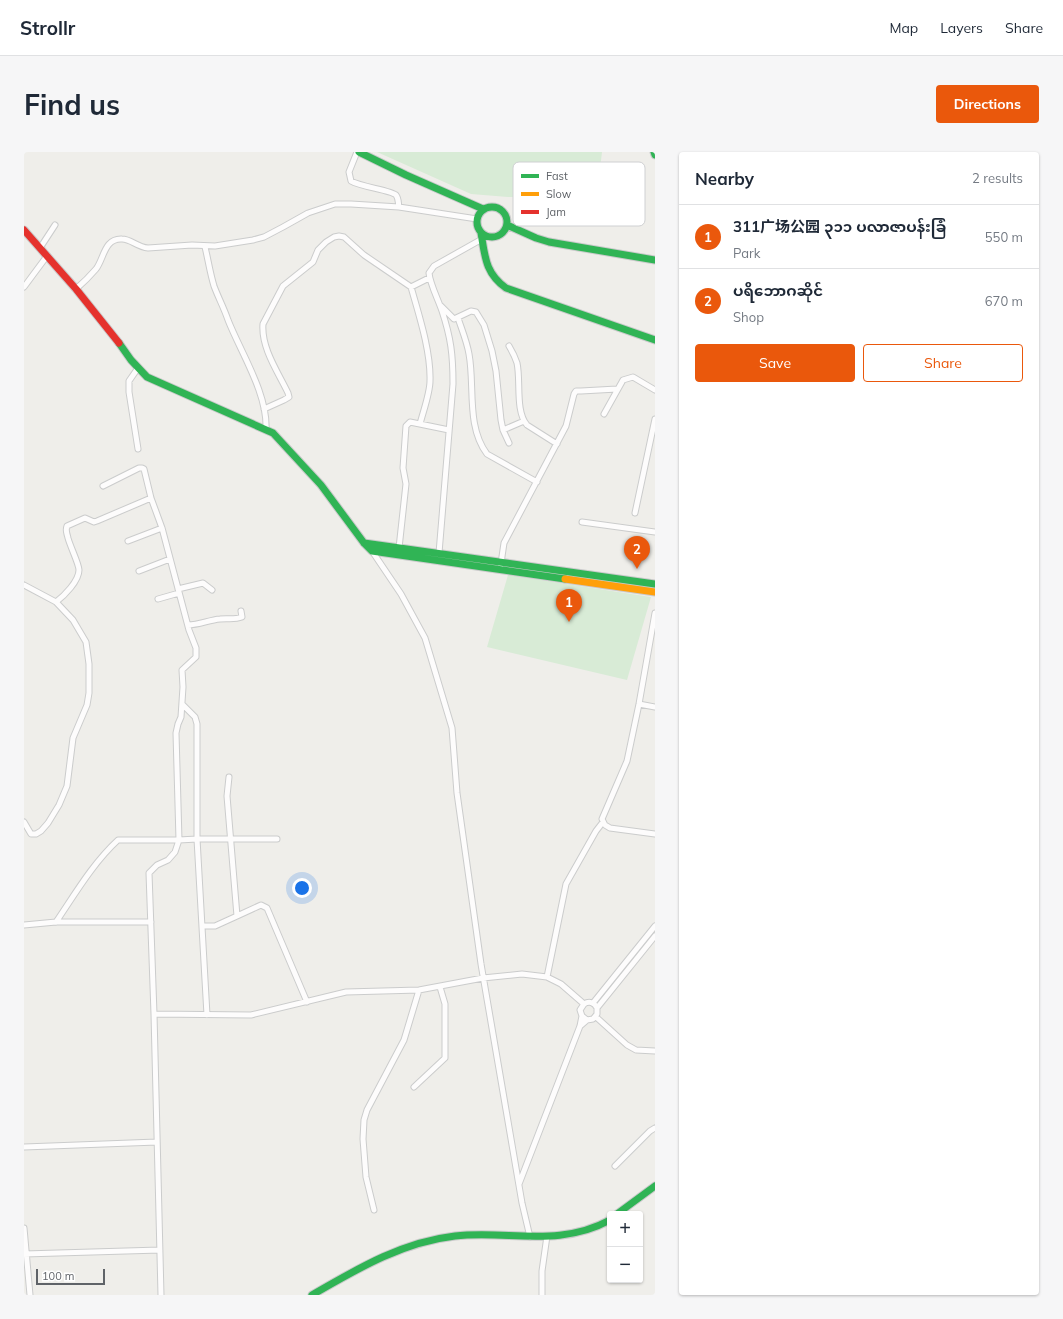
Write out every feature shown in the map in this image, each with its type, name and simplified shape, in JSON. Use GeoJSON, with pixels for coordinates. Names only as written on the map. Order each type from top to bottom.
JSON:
{"type":"FeatureCollection","features":[{"type":"Feature","properties":{"kind":"main road"},"geometry":{"type":"LineString","coordinates":[[358,152],[483,209]]}},
{"type":"Feature","properties":{"kind":"main road"},"geometry":{"type":"LineString","coordinates":[[482,236],[494,237],[503,232],[507,225],[507,218],[501,210],[492,206],[483,209],[479,213],[477,226],[482,236],[488,270],[498,283],[506,288],[655,340]]}},
{"type":"Feature","properties":{"kind":"main road"},"geometry":{"type":"LineString","coordinates":[[507,225],[549,242],[655,260]]}},
{"type":"Feature","properties":{"kind":"main road"},"geometry":{"type":"LineString","coordinates":[[24,230],[107,327],[130,360],[147,377],[273,433],[321,485],[364,543],[372,551],[655,592]]}},
{"type":"Feature","properties":{"kind":"main road"},"geometry":{"type":"LineString","coordinates":[[364,543],[655,584]]}},
{"type":"Feature","properties":{"kind":"main road"},"geometry":{"type":"LineString","coordinates":[[547,576],[548,568]]}},
{"type":"Feature","properties":{"kind":"main road"},"geometry":{"type":"LineString","coordinates":[[594,583],[595,575]]}},
{"type":"Feature","properties":{"kind":"main road"},"geometry":{"type":"LineString","coordinates":[[621,1211],[655,1186]]}},
{"type":"Feature","properties":{"kind":"main road"},"geometry":{"type":"LineString","coordinates":[[312,1295],[368,1264],[414,1244],[462,1235],[530,1237],[586,1232],[600,1227],[607,1222]]}},
{"type":"Feature","properties":{"kind":"street"},"geometry":{"type":"LineString","coordinates":[[358,152],[349,172],[351,181],[356,184],[391,192],[398,199],[398,207]]}},
{"type":"Feature","properties":{"kind":"street"},"geometry":{"type":"LineString","coordinates":[[76,289],[96,269],[106,246],[120,239],[126,239],[142,247],[227,245],[264,237],[308,213],[335,204],[398,207],[477,219]]}},
{"type":"Feature","properties":{"kind":"street"},"geometry":{"type":"LineString","coordinates":[[40,248],[55,225]]}},
{"type":"Feature","properties":{"kind":"street"},"geometry":{"type":"LineString","coordinates":[[264,409],[289,397],[266,349],[263,324],[283,286],[313,262],[318,250],[326,242],[339,236],[344,237],[364,254],[411,286],[422,326],[430,382],[420,424]]}},
{"type":"Feature","properties":{"kind":"street"},"geometry":{"type":"LineString","coordinates":[[439,553],[454,384],[451,340],[429,278],[429,273],[434,266],[482,236]]}},
{"type":"Feature","properties":{"kind":"street"},"geometry":{"type":"LineString","coordinates":[[205,246],[214,286],[250,367],[264,409],[266,430]]}},
{"type":"Feature","properties":{"kind":"street"},"geometry":{"type":"LineString","coordinates":[[24,287],[47,256]]}},
{"type":"Feature","properties":{"kind":"street"},"geometry":{"type":"LineString","coordinates":[[411,286],[429,278]]}},
{"type":"Feature","properties":{"kind":"street"},"geometry":{"type":"LineString","coordinates":[[440,306],[454,319],[473,311],[478,313],[484,325],[495,363],[500,415],[503,430],[509,443]]}},
{"type":"Feature","properties":{"kind":"street"},"geometry":{"type":"LineString","coordinates":[[458,318],[469,352],[473,414],[482,447],[487,454],[537,482]]}},
{"type":"Feature","properties":{"kind":"street"},"geometry":{"type":"LineString","coordinates":[[509,346],[514,354],[517,364],[524,421],[527,425],[557,444]]}},
{"type":"Feature","properties":{"kind":"street"},"geometry":{"type":"LineString","coordinates":[[138,368],[129,382],[129,392],[138,449]]}},
{"type":"Feature","properties":{"kind":"street"},"geometry":{"type":"LineString","coordinates":[[604,414],[622,381],[631,377],[655,390]]}},
{"type":"Feature","properties":{"kind":"street"},"geometry":{"type":"LineString","coordinates":[[500,570],[502,551],[506,538],[566,426],[574,394],[576,392],[618,389]]}},
{"type":"Feature","properties":{"kind":"street"},"geometry":{"type":"LineString","coordinates":[[635,513],[655,419]]}},
{"type":"Feature","properties":{"kind":"street"},"geometry":{"type":"LineString","coordinates":[[503,430],[524,421]]}},
{"type":"Feature","properties":{"kind":"street"},"geometry":{"type":"LineString","coordinates":[[399,548],[406,484],[403,468],[406,426],[410,422],[449,430]]}},
{"type":"Feature","properties":{"kind":"street"},"geometry":{"type":"LineString","coordinates":[[103,486],[139,468],[142,468],[162,528],[197,653],[196,657],[182,670],[181,717],[176,733],[179,840],[175,852],[168,860],[156,865],[149,873],[161,1295]]}},
{"type":"Feature","properties":{"kind":"street"},"geometry":{"type":"LineString","coordinates":[[56,602],[66,595],[78,576],[79,569],[71,549],[66,530],[67,526],[85,518],[94,522],[97,521],[151,498]]}},
{"type":"Feature","properties":{"kind":"street"},"geometry":{"type":"LineString","coordinates":[[582,522],[655,532]]}},
{"type":"Feature","properties":{"kind":"street"},"geometry":{"type":"LineString","coordinates":[[128,541],[162,528]]}},
{"type":"Feature","properties":{"kind":"street"},"geometry":{"type":"LineString","coordinates":[[372,551],[400,594],[425,638],[452,728],[457,793],[483,978],[522,1203],[530,1237]]}},
{"type":"Feature","properties":{"kind":"street"},"geometry":{"type":"LineString","coordinates":[[139,570],[170,559]]}},
{"type":"Feature","properties":{"kind":"street"},"geometry":{"type":"LineString","coordinates":[[158,599],[202,583],[212,590]]}},
{"type":"Feature","properties":{"kind":"street"},"geometry":{"type":"LineString","coordinates":[[24,585],[56,602],[73,620],[86,642],[89,664],[89,693],[84,716],[73,738],[67,786],[59,805],[48,823],[40,831],[36,834],[31,834],[24,822]]}},
{"type":"Feature","properties":{"kind":"street"},"geometry":{"type":"LineString","coordinates":[[188,625],[195,625],[222,618],[240,618],[242,617],[241,611]]}},
{"type":"Feature","properties":{"kind":"street"},"geometry":{"type":"LineString","coordinates":[[655,613],[627,761],[602,816],[603,822],[610,828],[655,834]]}},
{"type":"Feature","properties":{"kind":"street"},"geometry":{"type":"LineString","coordinates":[[182,704],[195,717],[197,724],[197,839],[207,1014]]}},
{"type":"Feature","properties":{"kind":"street"},"geometry":{"type":"LineString","coordinates":[[639,704],[655,707]]}},
{"type":"Feature","properties":{"kind":"street"},"geometry":{"type":"LineString","coordinates":[[229,777],[226,796],[237,916]]}},
{"type":"Feature","properties":{"kind":"street"},"geometry":{"type":"LineString","coordinates":[[547,977],[566,884],[596,831],[603,822]]}},
{"type":"Feature","properties":{"kind":"street"},"geometry":{"type":"LineString","coordinates":[[56,922],[107,850],[118,840],[277,839]]}},
{"type":"Feature","properties":{"kind":"street"},"geometry":{"type":"LineString","coordinates":[[202,926],[215,926],[261,905],[267,908],[307,1002]]}},
{"type":"Feature","properties":{"kind":"street"},"geometry":{"type":"LineString","coordinates":[[24,924],[56,922],[151,922]]}},
{"type":"Feature","properties":{"kind":"street"},"geometry":{"type":"LineString","coordinates":[[596,1017],[597,1008],[655,926]]}},
{"type":"Feature","properties":{"kind":"street"},"geometry":{"type":"LineString","coordinates":[[519,1184],[580,1026],[582,1016],[580,1010],[584,1004],[593,1003],[655,936]]}},
{"type":"Feature","properties":{"kind":"street"},"geometry":{"type":"LineString","coordinates":[[154,1014],[251,1015],[346,992],[420,990],[483,978],[522,974],[547,977],[561,984],[584,1004]]}},
{"type":"Feature","properties":{"kind":"street"},"geometry":{"type":"LineString","coordinates":[[414,1087],[445,1058],[445,1004],[440,987]]}},
{"type":"Feature","properties":{"kind":"street"},"geometry":{"type":"LineString","coordinates":[[374,1210],[366,1178],[363,1139],[364,1120],[367,1110],[404,1040],[420,990]]}},
{"type":"Feature","properties":{"kind":"street"},"geometry":{"type":"LineString","coordinates":[[593,1003],[597,1008]]}},
{"type":"Feature","properties":{"kind":"street"},"geometry":{"type":"LineString","coordinates":[[582,1016],[587,1020]]}},
{"type":"Feature","properties":{"kind":"street"},"geometry":{"type":"LineString","coordinates":[[580,1026],[587,1020],[596,1017]]}},
{"type":"Feature","properties":{"kind":"street"},"geometry":{"type":"LineString","coordinates":[[596,1017],[627,1045],[636,1050],[655,1052]]}},
{"type":"Feature","properties":{"kind":"street"},"geometry":{"type":"LineString","coordinates":[[615,1166],[650,1131],[655,1128]]}},
{"type":"Feature","properties":{"kind":"street"},"geometry":{"type":"LineString","coordinates":[[24,1147],[157,1142]]}},
{"type":"Feature","properties":{"kind":"street"},"geometry":{"type":"LineString","coordinates":[[24,1228],[25,1254],[30,1295]]}},
{"type":"Feature","properties":{"kind":"street"},"geometry":{"type":"LineString","coordinates":[[542,1295],[542,1271],[547,1236]]}},
{"type":"Feature","properties":{"kind":"street"},"geometry":{"type":"LineString","coordinates":[[25,1254],[160,1250]]}},
{"type":"Feature","properties":{"kind":"green space"},"geometry":{"type":"Polygon","coordinates":[[[377,152],[602,152],[601,162],[513,162],[513,197],[471,194],[377,152]]]}},
{"type":"Feature","properties":{"kind":"green space"},"geometry":{"type":"Polygon","coordinates":[[[508,575],[651,597],[627,680],[487,647],[508,575]]]}},
{"type":"Feature","properties":{"kind":"traffic: fast"},"geometry":{"type":"LineString","coordinates":[[359,152],[406,175],[483,209]]}},
{"type":"Feature","properties":{"kind":"traffic: fast"},"geometry":{"type":"LineString","coordinates":[[492,207],[503,211],[507,222],[503,233],[492,237],[481,233],[477,222],[481,211],[492,207]]}},
{"type":"Feature","properties":{"kind":"traffic: fast"},"geometry":{"type":"LineString","coordinates":[[507,225],[549,242],[655,260]]}},
{"type":"Feature","properties":{"kind":"traffic: fast"},"geometry":{"type":"LineString","coordinates":[[481,233],[487,264],[494,276],[506,288],[655,340]]}},
{"type":"Feature","properties":{"kind":"traffic: fast"},"geometry":{"type":"LineString","coordinates":[[119,343],[131,360],[147,377],[273,433],[321,485],[364,543],[372,551],[565,579]]}},
{"type":"Feature","properties":{"kind":"traffic: fast"},"geometry":{"type":"LineString","coordinates":[[364,543],[655,584]]}},
{"type":"Feature","properties":{"kind":"traffic: fast"},"geometry":{"type":"LineString","coordinates":[[621,1211],[655,1186]]}},
{"type":"Feature","properties":{"kind":"traffic: fast"},"geometry":{"type":"LineString","coordinates":[[312,1295],[380,1258],[398,1250],[435,1239],[475,1235],[553,1236],[591,1228],[607,1221]]}},
{"type":"Feature","properties":{"kind":"traffic: slow"},"geometry":{"type":"LineString","coordinates":[[565,579],[655,592]]}},
{"type":"Feature","properties":{"kind":"traffic: jam"},"geometry":{"type":"LineString","coordinates":[[24,230],[76,289],[119,343]]}},
{"type":"Feature","properties":{"kind":"place","name":"ပရိဘောဂဆိုင်"},"geometry":{"type":"Point","coordinates":[637,569]}},
{"type":"Feature","properties":{"kind":"place","name":"311广场公园 ၃၁၁ ပလာဇာပန်းခြံ"},"geometry":{"type":"Point","coordinates":[569,622]}}]}
